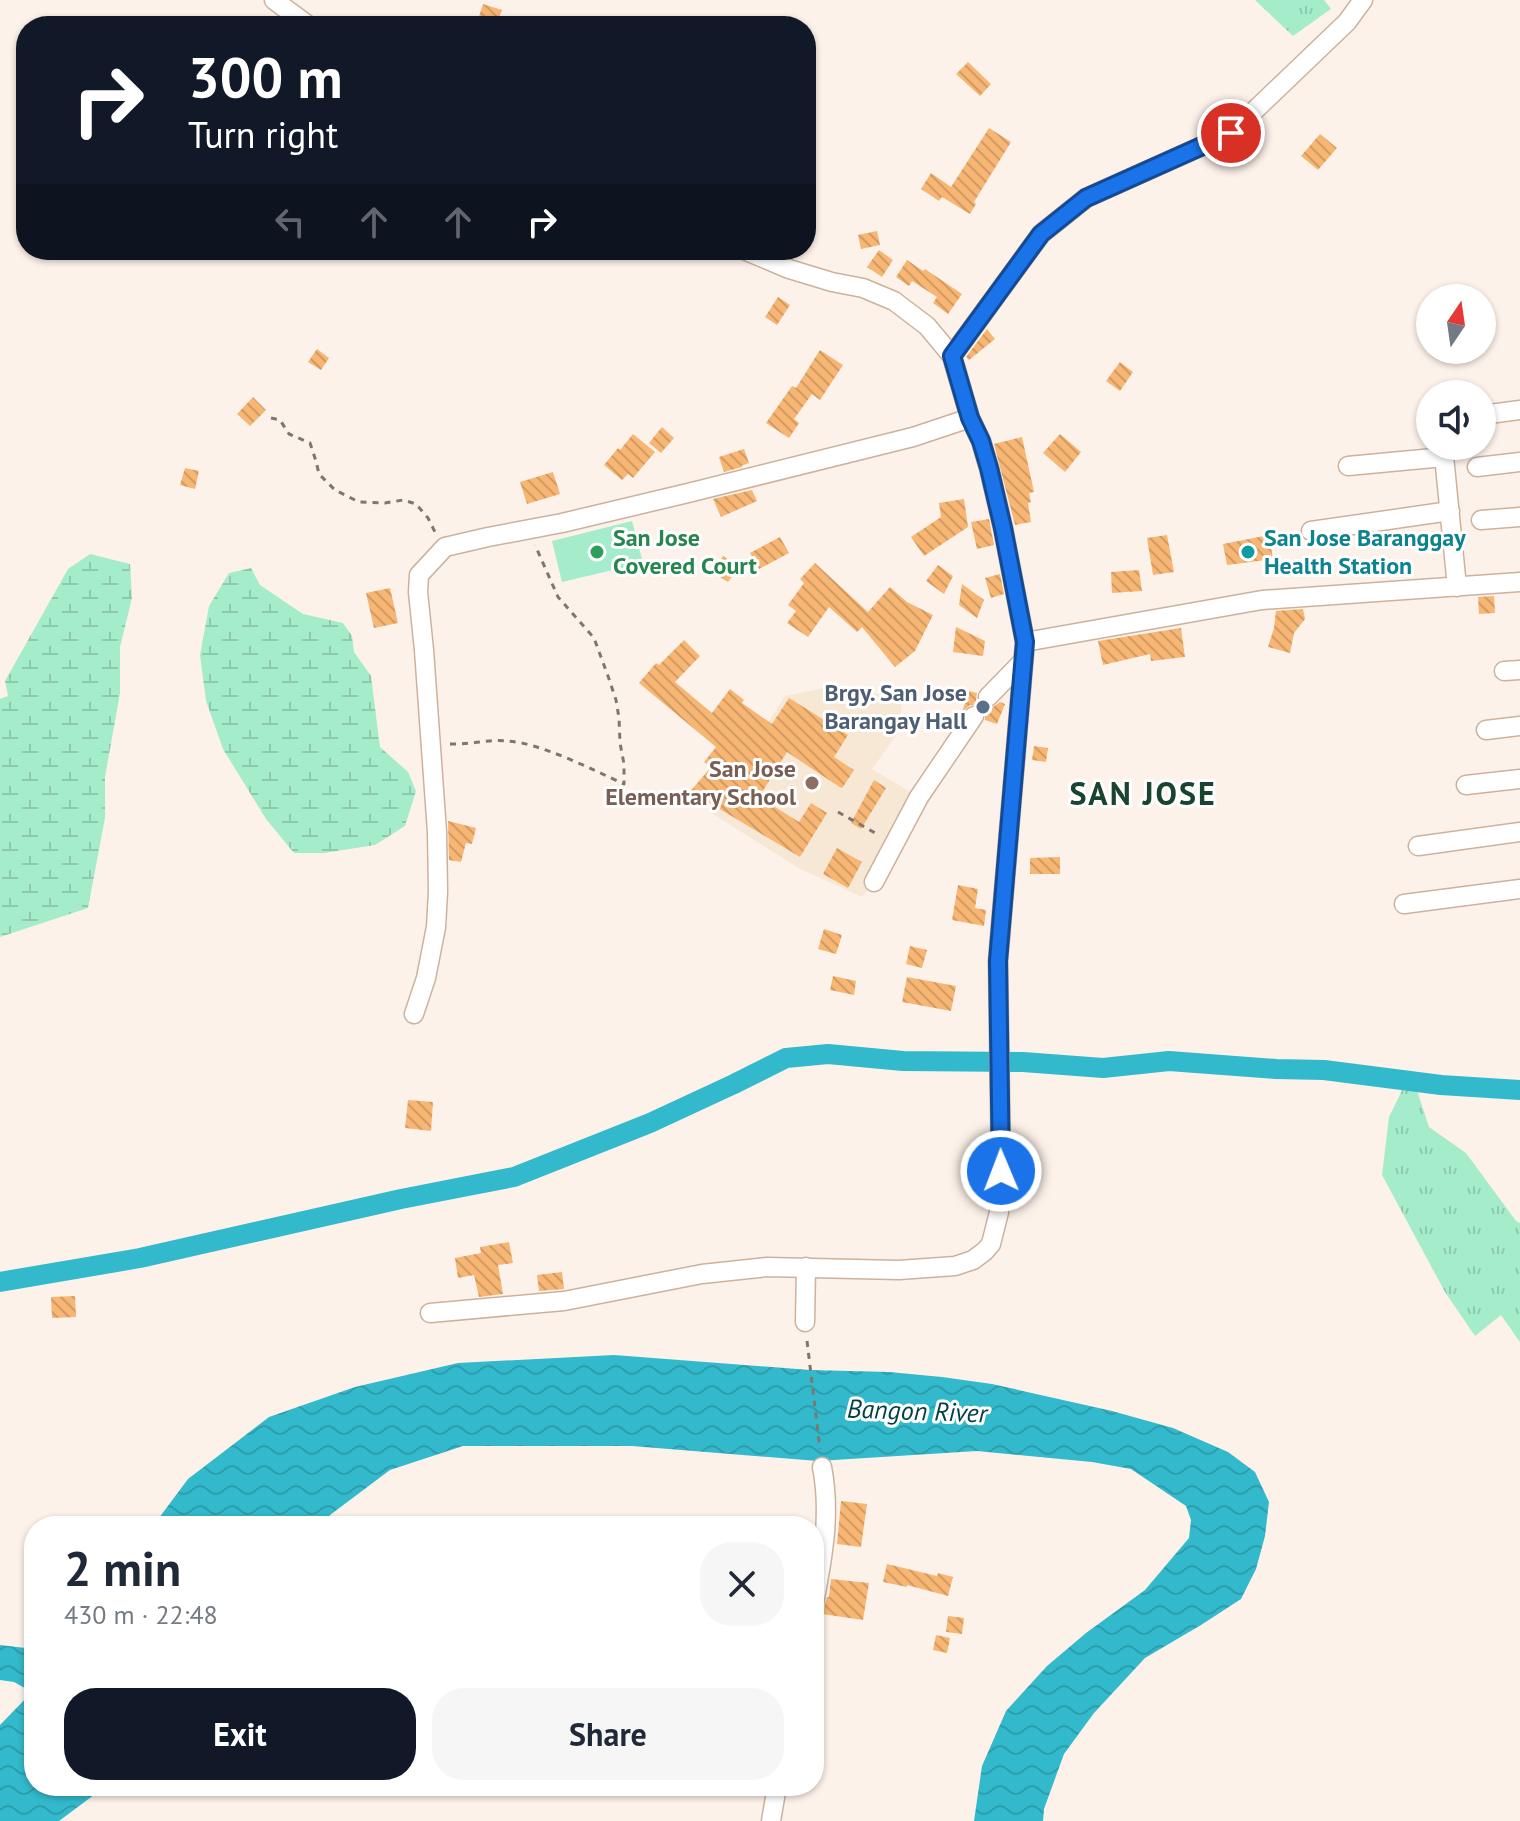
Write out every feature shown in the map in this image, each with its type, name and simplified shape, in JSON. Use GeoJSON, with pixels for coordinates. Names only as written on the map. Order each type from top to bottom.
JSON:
{"type":"FeatureCollection","features":[{"type":"Feature","properties":{"kind":"street"},"geometry":{"type":"LineString","coordinates":[[274,0],[296,16]]}},
{"type":"Feature","properties":{"kind":"street"},"geometry":{"type":"LineString","coordinates":[[952,356],[1041,234],[1086,198],[1231,133],[1347,22],[1363,0]]}},
{"type":"Feature","properties":{"kind":"street"},"geometry":{"type":"LineString","coordinates":[[430,1313],[564,1301],[702,1274],[767,1267],[927,1269],[955,1266],[973,1260],[991,1244],[999,1212],[1001,1171],[998,961],[1024,652],[1003,528],[981,441],[970,418],[952,356],[927,326],[894,301],[863,288],[832,282],[768,260]]}},
{"type":"Feature","properties":{"kind":"street"},"geometry":{"type":"LineString","coordinates":[[1496,413],[1520,410]]}},
{"type":"Feature","properties":{"kind":"street"},"geometry":{"type":"LineString","coordinates":[[414,1014],[426,978],[437,915],[437,832],[419,575],[445,547],[562,523],[913,437],[970,418]]}},
{"type":"Feature","properties":{"kind":"street"},"geometry":{"type":"LineString","coordinates":[[1348,466],[1416,455]]}},
{"type":"Feature","properties":{"kind":"street"},"geometry":{"type":"LineString","coordinates":[[1444,460],[1457,587]]}},
{"type":"Feature","properties":{"kind":"street"},"geometry":{"type":"LineString","coordinates":[[1477,467],[1520,462]]}},
{"type":"Feature","properties":{"kind":"street"},"geometry":{"type":"LineString","coordinates":[[1311,531],[1450,511]]}},
{"type":"Feature","properties":{"kind":"street"},"geometry":{"type":"LineString","coordinates":[[1481,520],[1520,517]]}},
{"type":"Feature","properties":{"kind":"street"},"geometry":{"type":"LineString","coordinates":[[988,697],[1024,652],[1262,600],[1520,582]]}},
{"type":"Feature","properties":{"kind":"street"},"geometry":{"type":"LineString","coordinates":[[874,882],[919,797],[974,716]]}},
{"type":"Feature","properties":{"kind":"street"},"geometry":{"type":"LineString","coordinates":[[1486,730],[1520,726]]}},
{"type":"Feature","properties":{"kind":"street"},"geometry":{"type":"LineString","coordinates":[[1466,785],[1520,779]]}},
{"type":"Feature","properties":{"kind":"street"},"geometry":{"type":"LineString","coordinates":[[1418,846],[1520,832]]}},
{"type":"Feature","properties":{"kind":"street"},"geometry":{"type":"LineString","coordinates":[[1404,904],[1520,889]]}},
{"type":"Feature","properties":{"kind":"street"},"geometry":{"type":"LineString","coordinates":[[805,1322],[806,1267]]}},
{"type":"Feature","properties":{"kind":"street"},"geometry":{"type":"LineString","coordinates":[[822,1467],[826,1489],[824,1545]]}},
{"type":"Feature","properties":{"kind":"street"},"geometry":{"type":"LineString","coordinates":[[771,1821],[775,1796]]}},
{"type":"Feature","properties":{"kind":"path"},"geometry":{"type":"LineString","coordinates":[[271,418],[280,420],[289,434],[310,443],[319,474],[335,490],[359,502],[403,500],[416,504],[445,547]]}},
{"type":"Feature","properties":{"kind":"path"},"geometry":{"type":"LineString","coordinates":[[430,742],[454,745],[505,740],[522,743],[624,784],[619,718],[608,676],[594,638],[558,597],[535,545],[533,529]]}},
{"type":"Feature","properties":{"kind":"path"},"geometry":{"type":"LineString","coordinates":[[838,812],[895,843]]}},
{"type":"Feature","properties":{"kind":"path"},"geometry":{"type":"LineString","coordinates":[[805,1322],[822,1467]]}},
{"type":"Feature","properties":{"kind":"shaded area","name":"San Jose Elementary School"},"geometry":{"type":"Polygon","coordinates":[[[835,686],[902,699],[900,730],[872,769],[919,797],[874,882],[862,897],[800,869],[710,812],[785,696],[835,686]]]}},
{"type":"Feature","properties":{"kind":"green space"},"geometry":{"type":"Polygon","coordinates":[[[1255,0],[1324,0],[1331,9],[1293,36],[1255,0]]]}},
{"type":"Feature","properties":{"kind":"green space","name":"San Jose Covered Court"},"geometry":{"type":"Polygon","coordinates":[[[632,521],[643,563],[562,582],[552,541],[632,521]]]}},
{"type":"Feature","properties":{"kind":"green space"},"geometry":{"type":"Polygon","coordinates":[[[90,554],[130,564],[132,598],[120,647],[120,693],[105,777],[105,818],[88,908],[0,937],[0,699],[8,696],[5,681],[68,569],[90,554]]]}},
{"type":"Feature","properties":{"kind":"green space"},"geometry":{"type":"Polygon","coordinates":[[[251,568],[260,585],[303,614],[343,623],[352,636],[354,652],[371,676],[380,747],[408,772],[416,791],[405,826],[375,845],[324,853],[294,853],[266,819],[223,749],[206,701],[200,655],[209,606],[229,573],[251,568]]]}},
{"type":"Feature","properties":{"kind":"green space"},"geometry":{"type":"Polygon","coordinates":[[[1411,1072],[1429,1127],[1466,1153],[1520,1223],[1520,1342],[1501,1315],[1475,1336],[1445,1292],[1382,1175],[1389,1117],[1411,1072]]]}},
{"type":"Feature","properties":{"kind":"water","name":"Bangon River"},"geometry":{"type":"Polygon","coordinates":[[[614,1355],[810,1370],[889,1372],[992,1384],[1173,1428],[1228,1452],[1255,1472],[1269,1502],[1265,1536],[1256,1569],[1241,1599],[1145,1658],[1094,1713],[1064,1754],[1044,1809],[1043,1821],[974,1821],[982,1766],[1006,1711],[1047,1666],[1145,1590],[1189,1538],[1191,1520],[1186,1506],[1131,1469],[1092,1462],[977,1451],[818,1461],[632,1446],[463,1446],[390,1470],[329,1516],[160,1516],[188,1479],[269,1417],[355,1387],[458,1363],[614,1355]]]}},
{"type":"Feature","properties":{"kind":"water"},"geometry":{"type":"Polygon","coordinates":[[[0,1645],[24,1648],[24,1688],[0,1680],[0,1645]]]}},
{"type":"Feature","properties":{"kind":"water"},"geometry":{"type":"Polygon","coordinates":[[[24,1700],[24,1796],[93,1796],[59,1821],[0,1821],[0,1725],[24,1700]]]}},
{"type":"Feature","properties":{"kind":"building"},"geometry":{"type":"Polygon","coordinates":[[[483,4],[502,10],[500,16],[479,16],[483,4]]]}},
{"type":"Feature","properties":{"kind":"building"},"geometry":{"type":"Polygon","coordinates":[[[968,62],[991,84],[980,96],[956,74],[968,62]]]}},
{"type":"Feature","properties":{"kind":"building"},"geometry":{"type":"Polygon","coordinates":[[[989,128],[1011,142],[974,202],[976,204],[970,214],[942,197],[939,201],[921,189],[931,173],[951,187],[989,128]]]}},
{"type":"Feature","properties":{"kind":"building"},"geometry":{"type":"Polygon","coordinates":[[[1320,134],[1337,148],[1318,170],[1301,156],[1320,134]]]}},
{"type":"Feature","properties":{"kind":"building"},"geometry":{"type":"Polygon","coordinates":[[[877,231],[880,245],[861,249],[858,235],[877,231]]]}},
{"type":"Feature","properties":{"kind":"building"},"geometry":{"type":"Polygon","coordinates":[[[879,250],[893,260],[882,277],[867,267],[879,250]]]}},
{"type":"Feature","properties":{"kind":"building"},"geometry":{"type":"Polygon","coordinates":[[[907,260],[962,294],[948,314],[933,303],[937,297],[912,281],[909,286],[896,277],[907,260]]]}},
{"type":"Feature","properties":{"kind":"building"},"geometry":{"type":"Polygon","coordinates":[[[778,297],[790,305],[777,325],[765,317],[778,297]]]}},
{"type":"Feature","properties":{"kind":"building"},"geometry":{"type":"Polygon","coordinates":[[[987,329],[995,339],[969,360],[966,357],[987,329]]]}},
{"type":"Feature","properties":{"kind":"building"},"geometry":{"type":"Polygon","coordinates":[[[317,349],[329,358],[321,370],[308,362],[317,349]]]}},
{"type":"Feature","properties":{"kind":"building"},"geometry":{"type":"Polygon","coordinates":[[[820,350],[843,365],[820,400],[812,394],[794,419],[799,423],[789,438],[766,423],[792,386],[796,388],[820,350]]]}},
{"type":"Feature","properties":{"kind":"building"},"geometry":{"type":"Polygon","coordinates":[[[1120,362],[1133,372],[1120,391],[1106,381],[1120,362]]]}},
{"type":"Feature","properties":{"kind":"building"},"geometry":{"type":"Polygon","coordinates":[[[253,397],[266,410],[250,426],[237,414],[253,397]]]}},
{"type":"Feature","properties":{"kind":"building"},"geometry":{"type":"Polygon","coordinates":[[[662,427],[674,438],[661,453],[649,443],[662,427]]]}},
{"type":"Feature","properties":{"kind":"building"},"geometry":{"type":"Polygon","coordinates":[[[633,434],[655,452],[633,478],[628,474],[622,480],[604,465],[633,434]]]}},
{"type":"Feature","properties":{"kind":"building"},"geometry":{"type":"Polygon","coordinates":[[[1060,434],[1081,452],[1065,472],[1043,453],[1060,434]]]}},
{"type":"Feature","properties":{"kind":"building"},"geometry":{"type":"Polygon","coordinates":[[[1022,437],[1034,492],[1029,493],[1031,502],[1028,503],[1031,522],[1015,525],[994,444],[1022,437]]]}},
{"type":"Feature","properties":{"kind":"building"},"geometry":{"type":"Polygon","coordinates":[[[744,449],[749,463],[724,472],[719,457],[744,449]]]}},
{"type":"Feature","properties":{"kind":"building"},"geometry":{"type":"Polygon","coordinates":[[[185,468],[199,471],[195,489],[180,485],[185,468]]]}},
{"type":"Feature","properties":{"kind":"building"},"geometry":{"type":"Polygon","coordinates":[[[553,472],[560,494],[527,504],[520,482],[553,472]]]}},
{"type":"Feature","properties":{"kind":"building"},"geometry":{"type":"Polygon","coordinates":[[[752,490],[757,501],[721,517],[713,499],[752,490]]]}},
{"type":"Feature","properties":{"kind":"building"},"geometry":{"type":"Polygon","coordinates":[[[964,499],[968,527],[924,556],[911,537],[941,517],[939,503],[964,499]]]}},
{"type":"Feature","properties":{"kind":"building"},"geometry":{"type":"Polygon","coordinates":[[[989,519],[994,545],[977,549],[971,522],[989,519]]]}},
{"type":"Feature","properties":{"kind":"building"},"geometry":{"type":"Polygon","coordinates":[[[1167,535],[1174,572],[1153,575],[1147,538],[1167,535]]]}},
{"type":"Feature","properties":{"kind":"building","name":"San Jose Baranggay Health Station"},"geometry":{"type":"Polygon","coordinates":[[[1269,535],[1273,559],[1227,565],[1223,544],[1269,535]]]}},
{"type":"Feature","properties":{"kind":"building"},"geometry":{"type":"Polygon","coordinates":[[[780,537],[789,553],[759,569],[750,553],[780,537]]]}},
{"type":"Feature","properties":{"kind":"building"},"geometry":{"type":"Polygon","coordinates":[[[723,556],[739,567],[728,582],[713,572],[723,556]]]}},
{"type":"Feature","properties":{"kind":"building"},"geometry":{"type":"Polygon","coordinates":[[[815,563],[868,612],[890,587],[907,602],[933,615],[915,651],[895,667],[862,627],[857,632],[829,607],[808,637],[787,623],[796,611],[788,605],[804,583],[800,579],[815,563]]]}},
{"type":"Feature","properties":{"kind":"building"},"geometry":{"type":"Polygon","coordinates":[[[938,565],[953,576],[944,594],[926,581],[938,565]]]}},
{"type":"Feature","properties":{"kind":"building"},"geometry":{"type":"Polygon","coordinates":[[[1139,570],[1142,591],[1112,593],[1111,572],[1139,570]]]}},
{"type":"Feature","properties":{"kind":"building"},"geometry":{"type":"Polygon","coordinates":[[[1000,574],[1004,594],[991,598],[985,578],[1000,574]]]}},
{"type":"Feature","properties":{"kind":"building"},"geometry":{"type":"Polygon","coordinates":[[[962,584],[984,600],[977,618],[959,605],[962,584]]]}},
{"type":"Feature","properties":{"kind":"building"},"geometry":{"type":"Polygon","coordinates":[[[390,588],[398,623],[374,628],[366,593],[390,588]]]}},
{"type":"Feature","properties":{"kind":"building"},"geometry":{"type":"Polygon","coordinates":[[[1494,596],[1495,613],[1479,614],[1478,597],[1494,596]]]}},
{"type":"Feature","properties":{"kind":"building"},"geometry":{"type":"Polygon","coordinates":[[[1303,609],[1305,619],[1294,633],[1290,653],[1268,647],[1276,611],[1303,609]]]}},
{"type":"Feature","properties":{"kind":"building"},"geometry":{"type":"Polygon","coordinates":[[[956,627],[985,641],[983,656],[953,652],[956,627]]]}},
{"type":"Feature","properties":{"kind":"building"},"geometry":{"type":"Polygon","coordinates":[[[1181,628],[1185,657],[1151,661],[1150,654],[1103,665],[1098,641],[1181,628]]]}},
{"type":"Feature","properties":{"kind":"building"},"geometry":{"type":"Polygon","coordinates":[[[684,640],[700,656],[675,682],[712,713],[730,689],[744,700],[742,703],[772,724],[789,698],[848,735],[834,757],[854,770],[843,787],[787,752],[759,797],[799,822],[811,803],[827,813],[800,857],[708,802],[703,807],[688,794],[711,767],[704,762],[716,747],[639,683],[656,663],[659,665],[684,640]]]}},
{"type":"Feature","properties":{"kind":"building"},"geometry":{"type":"Polygon","coordinates":[[[969,691],[977,693],[976,700],[980,706],[970,705],[962,712],[969,691]]]}},
{"type":"Feature","properties":{"kind":"building"},"geometry":{"type":"Polygon","coordinates":[[[1000,702],[1005,704],[997,724],[985,720],[981,707],[990,709],[1000,702]]]}},
{"type":"Feature","properties":{"kind":"building"},"geometry":{"type":"Polygon","coordinates":[[[1034,746],[1048,748],[1046,762],[1032,760],[1034,746]]]}},
{"type":"Feature","properties":{"kind":"building"},"geometry":{"type":"Polygon","coordinates":[[[874,780],[886,788],[861,829],[851,823],[874,780]]]}},
{"type":"Feature","properties":{"kind":"building"},"geometry":{"type":"Polygon","coordinates":[[[448,821],[476,828],[472,844],[466,843],[461,862],[449,860],[448,821]]]}},
{"type":"Feature","properties":{"kind":"building"},"geometry":{"type":"Polygon","coordinates":[[[837,848],[862,862],[848,888],[823,874],[837,848]]]}},
{"type":"Feature","properties":{"kind":"building"},"geometry":{"type":"Polygon","coordinates":[[[1060,857],[1060,874],[1030,874],[1030,858],[1060,857]]]}},
{"type":"Feature","properties":{"kind":"building"},"geometry":{"type":"Polygon","coordinates":[[[958,885],[978,889],[975,908],[986,910],[984,926],[952,920],[958,885]]]}},
{"type":"Feature","properties":{"kind":"building"},"geometry":{"type":"Polygon","coordinates":[[[824,929],[842,935],[836,954],[818,949],[824,929]]]}},
{"type":"Feature","properties":{"kind":"building"},"geometry":{"type":"Polygon","coordinates":[[[910,946],[927,950],[922,968],[906,964],[910,946]]]}},
{"type":"Feature","properties":{"kind":"building"},"geometry":{"type":"Polygon","coordinates":[[[833,976],[856,981],[854,995],[830,990],[833,976]]]}},
{"type":"Feature","properties":{"kind":"building"},"geometry":{"type":"Polygon","coordinates":[[[907,977],[956,986],[951,1011],[902,1002],[907,977]]]}},
{"type":"Feature","properties":{"kind":"building"},"geometry":{"type":"Polygon","coordinates":[[[408,1100],[433,1102],[431,1131],[405,1128],[408,1100]]]}},
{"type":"Feature","properties":{"kind":"building"},"geometry":{"type":"Polygon","coordinates":[[[509,1242],[513,1263],[498,1265],[503,1294],[479,1297],[474,1275],[458,1278],[455,1258],[481,1253],[480,1247],[509,1242]]]}},
{"type":"Feature","properties":{"kind":"building"},"geometry":{"type":"Polygon","coordinates":[[[562,1272],[564,1289],[539,1291],[537,1275],[562,1272]]]}},
{"type":"Feature","properties":{"kind":"building"},"geometry":{"type":"Polygon","coordinates":[[[75,1296],[76,1317],[52,1318],[51,1297],[75,1296]]]}},
{"type":"Feature","properties":{"kind":"building"},"geometry":{"type":"Polygon","coordinates":[[[841,1501],[867,1504],[861,1547],[837,1544],[841,1501]]]}},
{"type":"Feature","properties":{"kind":"building"},"geometry":{"type":"Polygon","coordinates":[[[887,1564],[953,1577],[948,1596],[883,1582],[887,1564]]]}},
{"type":"Feature","properties":{"kind":"building"},"geometry":{"type":"Polygon","coordinates":[[[831,1579],[869,1583],[863,1620],[824,1614],[831,1579]]]}},
{"type":"Feature","properties":{"kind":"building"},"geometry":{"type":"Polygon","coordinates":[[[948,1616],[964,1618],[962,1634],[946,1632],[948,1616]]]}},
{"type":"Feature","properties":{"kind":"building"},"geometry":{"type":"Polygon","coordinates":[[[936,1635],[950,1638],[947,1653],[933,1650],[936,1635]]]}},
{"type":"Feature","properties":{"kind":"waterway"},"geometry":{"type":"LineString","coordinates":[[0,1282],[140,1258],[401,1199],[514,1177],[650,1123],[786,1058],[828,1054],[903,1061],[1023,1062],[1103,1068],[1169,1061],[1324,1070],[1441,1085],[1520,1090]]}},
{"type":"Feature","properties":{"kind":"place","name":"San Jose Covered Court"},"geometry":{"type":"Point","coordinates":[597,552]}},
{"type":"Feature","properties":{"kind":"place","name":"San Jose Baranggay Health Station"},"geometry":{"type":"Point","coordinates":[1248,552]}},
{"type":"Feature","properties":{"kind":"place","name":"Brgy. San Jose Barangay Hall"},"geometry":{"type":"Point","coordinates":[983,707]}},
{"type":"Feature","properties":{"kind":"place","name":"San Jose Elementary School"},"geometry":{"type":"Point","coordinates":[812,783]}},
{"type":"Feature","properties":{"kind":"district","name":"SAN JOSE"},"geometry":{"type":"Point","coordinates":[1143,794]}},
{"type":"Feature","properties":{"kind":"route"},"geometry":{"type":"LineString","coordinates":[[1001,1171],[998,961],[1025,642],[989,468],[952,356],[1041,234],[1086,198],[1231,133]]}}]}
